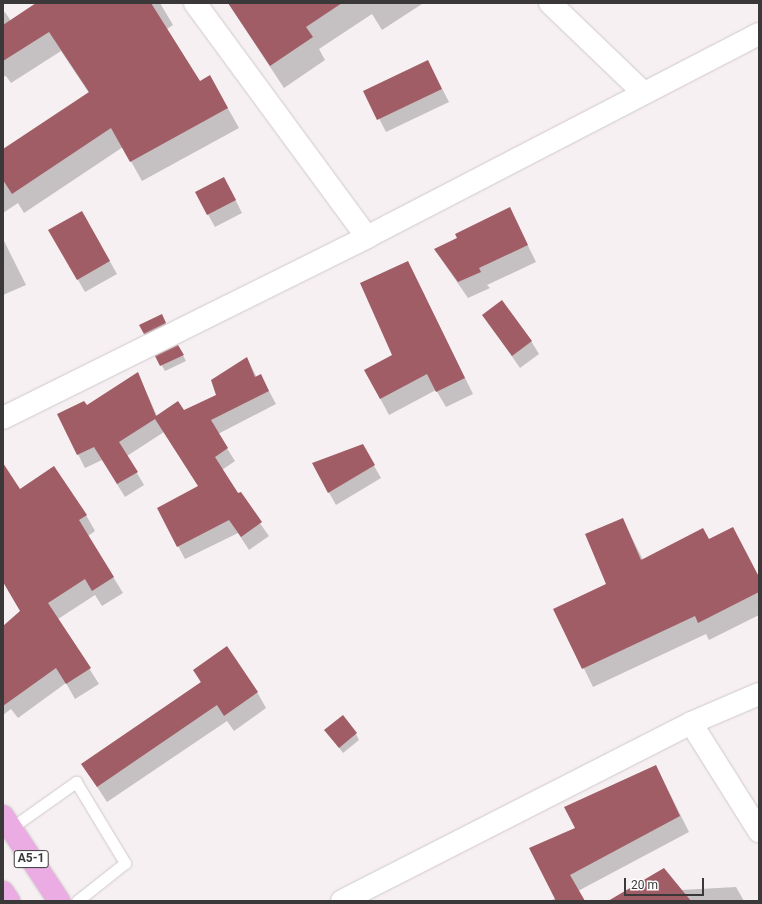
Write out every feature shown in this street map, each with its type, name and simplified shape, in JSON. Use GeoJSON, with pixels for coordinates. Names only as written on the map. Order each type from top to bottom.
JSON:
{"type":"FeatureCollection","features":[{"type":"Feature","properties":{"kind":"highway","name":"A5-1"},"geometry":{"type":"LineString","coordinates":[[7,822],[59,901]]}},
{"type":"Feature","properties":{"kind":"highway"},"geometry":{"type":"LineString","coordinates":[[3,892],[9,901]]}},
{"type":"Feature","properties":{"kind":"street"},"geometry":{"type":"LineString","coordinates":[[195,3],[367,237]]}},
{"type":"Feature","properties":{"kind":"street"},"geometry":{"type":"LineString","coordinates":[[550,3],[644,94]]}},
{"type":"Feature","properties":{"kind":"street"},"geometry":{"type":"LineString","coordinates":[[3,418],[367,237],[759,34]]}},
{"type":"Feature","properties":{"kind":"street"},"geometry":{"type":"LineString","coordinates":[[342,901],[691,723],[759,694]]}},
{"type":"Feature","properties":{"kind":"street"},"geometry":{"type":"LineString","coordinates":[[691,723],[759,831]]}},
{"type":"Feature","properties":{"kind":"lane"},"geometry":{"type":"LineString","coordinates":[[7,822],[76,782],[125,863],[77,901]]}},
{"type":"Feature","properties":{"kind":"building"},"geometry":{"type":"Polygon","coordinates":[[[36,3],[151,3],[200,81],[210,75],[228,108],[130,162],[111,128],[12,194],[3,180],[3,149],[89,92],[49,32],[3,61],[3,25],[36,3]]]}},
{"type":"Feature","properties":{"kind":"building"},"geometry":{"type":"Polygon","coordinates":[[[228,3],[342,3],[306,27],[313,37],[270,66],[228,3]]]}},
{"type":"Feature","properties":{"kind":"building"},"geometry":{"type":"Polygon","coordinates":[[[428,60],[442,89],[377,120],[363,91],[428,60]]]}},
{"type":"Feature","properties":{"kind":"building"},"geometry":{"type":"Polygon","coordinates":[[[224,177],[236,200],[207,215],[195,192],[224,177]]]}},
{"type":"Feature","properties":{"kind":"building"},"geometry":{"type":"Polygon","coordinates":[[[510,207],[528,245],[479,268],[481,272],[458,282],[434,249],[457,238],[455,234],[510,207]]]}},
{"type":"Feature","properties":{"kind":"building"},"geometry":{"type":"Polygon","coordinates":[[[82,211],[110,261],[77,280],[48,230],[82,211]]]}},
{"type":"Feature","properties":{"kind":"building"},"geometry":{"type":"Polygon","coordinates":[[[408,261],[465,378],[436,392],[427,374],[380,399],[364,370],[392,355],[360,283],[408,261]]]}},
{"type":"Feature","properties":{"kind":"building"},"geometry":{"type":"Polygon","coordinates":[[[502,300],[532,341],[512,356],[482,315],[502,300]]]}},
{"type":"Feature","properties":{"kind":"building"},"geometry":{"type":"Polygon","coordinates":[[[162,314],[166,323],[144,334],[139,325],[162,314]]]}},
{"type":"Feature","properties":{"kind":"building"},"geometry":{"type":"Polygon","coordinates":[[[178,345],[184,355],[160,366],[155,356],[178,345]]]}},
{"type":"Feature","properties":{"kind":"building"},"geometry":{"type":"Polygon","coordinates":[[[247,357],[255,377],[261,374],[269,391],[211,420],[228,448],[215,457],[238,493],[241,492],[262,522],[241,537],[229,520],[177,547],[157,508],[198,486],[155,419],[119,442],[138,472],[117,484],[94,447],[77,455],[57,414],[84,401],[87,405],[138,372],[156,416],[178,401],[184,410],[216,395],[211,380],[247,357]]]}},
{"type":"Feature","properties":{"kind":"building"},"geometry":{"type":"Polygon","coordinates":[[[363,444],[375,465],[328,493],[312,463],[363,444]]]}},
{"type":"Feature","properties":{"kind":"building"},"geometry":{"type":"Polygon","coordinates":[[[3,463],[20,489],[54,466],[87,515],[79,520],[114,577],[92,591],[85,579],[48,603],[91,668],[66,684],[56,668],[3,706],[3,626],[20,611],[3,582],[3,463]]]}},
{"type":"Feature","properties":{"kind":"building"},"geometry":{"type":"Polygon","coordinates":[[[623,518],[641,560],[703,528],[709,539],[733,527],[759,577],[759,592],[698,623],[695,616],[582,669],[553,609],[606,584],[585,534],[623,518]]]}},
{"type":"Feature","properties":{"kind":"building"},"geometry":{"type":"Polygon","coordinates":[[[227,646],[258,692],[224,716],[217,705],[97,787],[81,764],[201,682],[193,670],[227,646]]]}},
{"type":"Feature","properties":{"kind":"building"},"geometry":{"type":"Polygon","coordinates":[[[343,715],[357,733],[339,748],[324,730],[343,715]]]}},
{"type":"Feature","properties":{"kind":"building"},"geometry":{"type":"Polygon","coordinates":[[[656,765],[680,816],[570,875],[585,901],[556,901],[529,848],[575,828],[564,807],[656,765]]]}},
{"type":"Feature","properties":{"kind":"building"},"geometry":{"type":"Polygon","coordinates":[[[664,868],[691,901],[608,901],[664,868]]]}}]}
